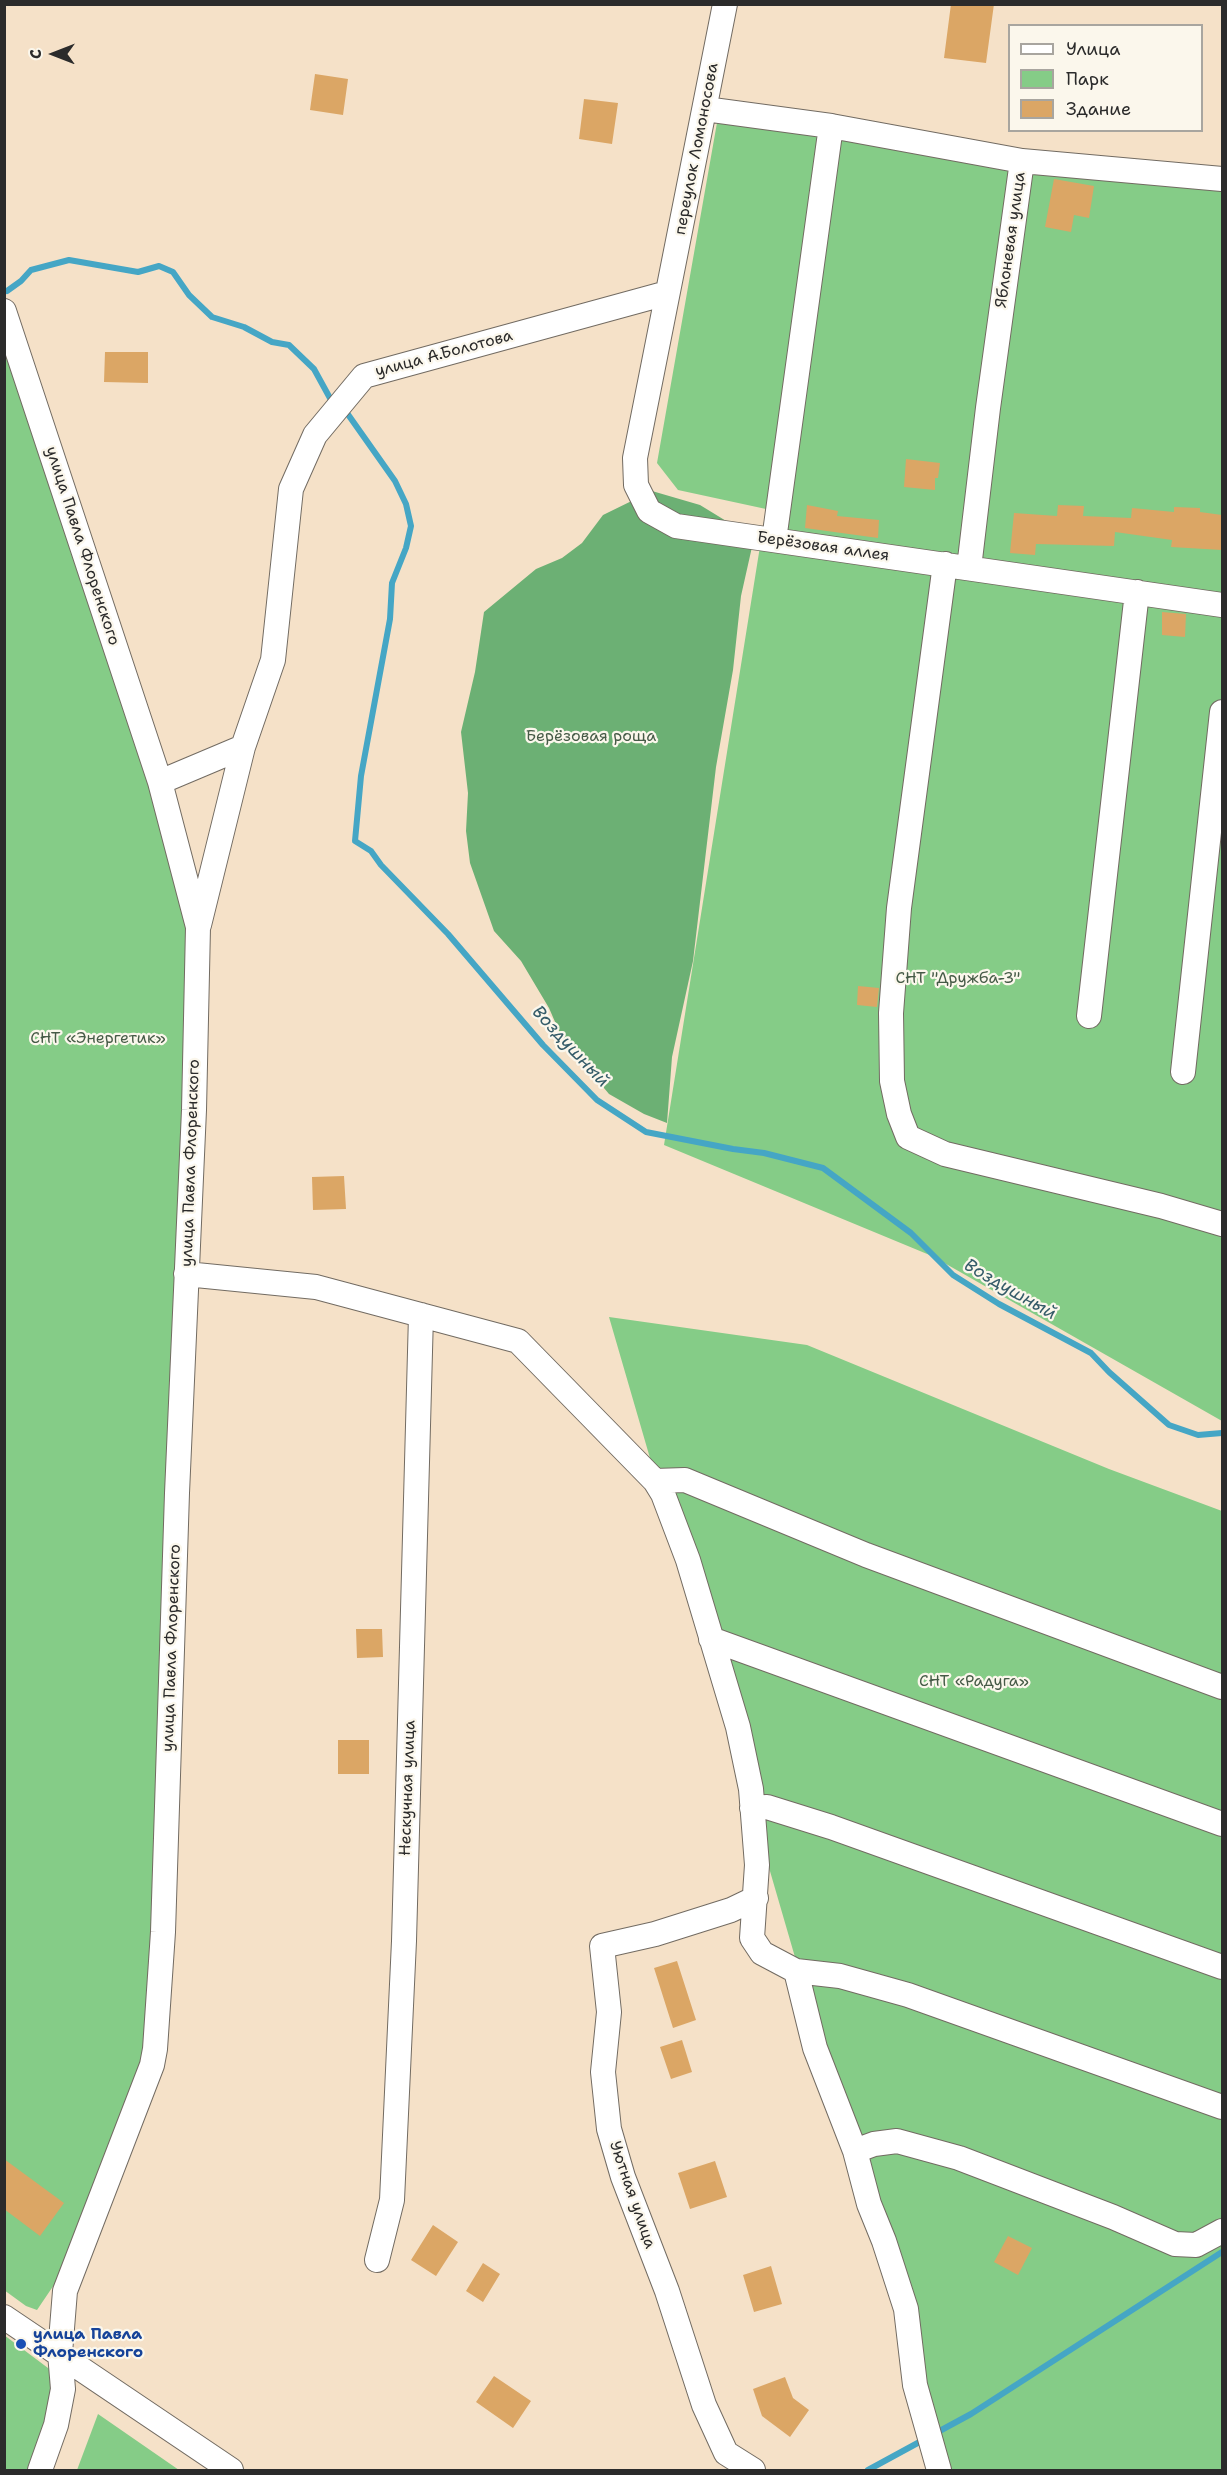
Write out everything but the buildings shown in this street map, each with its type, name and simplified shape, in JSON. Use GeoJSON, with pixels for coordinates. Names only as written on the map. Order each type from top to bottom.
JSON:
{"type":"FeatureCollection","features":[{"type":"Feature","properties":{"kind":"street","name":"переулок Ломоносова"},"geometry":{"type":"LineString","coordinates":[[667,293],[725,4]]}},
{"type":"Feature","properties":{"kind":"street","name":"Яблоневая улица"},"geometry":{"type":"LineString","coordinates":[[705,109],[831,126],[1022,161],[988,408],[969,568]]}},
{"type":"Feature","properties":{"kind":"street"},"geometry":{"type":"LineString","coordinates":[[774,540],[831,126]]}},
{"type":"Feature","properties":{"kind":"street"},"geometry":{"type":"LineString","coordinates":[[1022,161],[1222,179]]}},
{"type":"Feature","properties":{"kind":"street","name":"Берёзовая аллея"},"geometry":{"type":"LineString","coordinates":[[667,293],[635,458],[636,485],[648,511],[676,526],[1222,604]]}},
{"type":"Feature","properties":{"kind":"street","name":"улица А.Болотова"},"geometry":{"type":"LineString","coordinates":[[243,747],[273,660],[291,489],[315,435],[354,386],[364,376],[667,293]]}},
{"type":"Feature","properties":{"kind":"street","name":"улица Павла Флоренского"},"geometry":{"type":"LineString","coordinates":[[4,310],[160,782],[198,927]]}},
{"type":"Feature","properties":{"kind":"street"},"geometry":{"type":"LineString","coordinates":[[945,564],[899,908],[891,1013],[892,1081],[899,1114],[908,1137],[945,1154],[1161,1206],[1222,1224]]}},
{"type":"Feature","properties":{"kind":"street"},"geometry":{"type":"LineString","coordinates":[[1089,1016],[1137,592]]}},
{"type":"Feature","properties":{"kind":"street"},"geometry":{"type":"LineString","coordinates":[[1183,1072],[1222,712]]}},
{"type":"Feature","properties":{"kind":"street"},"geometry":{"type":"LineString","coordinates":[[160,782],[243,747]]}},
{"type":"Feature","properties":{"kind":"street","name":"улица Павла Флоренского"},"geometry":{"type":"LineString","coordinates":[[40,2470],[56,2425],[63,2389],[60,2353],[65,2291],[152,2065],[155,2049],[163,1932],[186,1274],[194,1110],[198,927],[243,747]]}},
{"type":"Feature","properties":{"kind":"street"},"geometry":{"type":"LineString","coordinates":[[186,1274],[316,1287],[518,1341],[655,1481],[663,1494],[688,1560],[738,1727],[752,1808],[758,1865],[752,1938],[762,1953],[796,1971],[840,1976],[908,1995],[1222,2107]]}},
{"type":"Feature","properties":{"kind":"street","name":"Нескучная улица"},"geometry":{"type":"LineString","coordinates":[[377,2260],[392,2200],[404,1929],[421,1315]]}},
{"type":"Feature","properties":{"kind":"street"},"geometry":{"type":"LineString","coordinates":[[655,1481],[686,1480],[866,1555],[1222,1688]]}},
{"type":"Feature","properties":{"kind":"street"},"geometry":{"type":"LineString","coordinates":[[711,1639],[1222,1824]]}},
{"type":"Feature","properties":{"kind":"street"},"geometry":{"type":"LineString","coordinates":[[752,1808],[767,1807],[831,1827],[1222,1966]]}},
{"type":"Feature","properties":{"kind":"street","name":"Уютная улица"},"geometry":{"type":"LineString","coordinates":[[753,2470],[726,2453],[704,2405],[667,2291],[617,2158],[609,2129],[603,2072],[609,2012],[602,1946],[655,1934],[730,1910],[756,1898]]}},
{"type":"Feature","properties":{"kind":"street"},"geometry":{"type":"LineString","coordinates":[[796,1971],[814,2048],[855,2151],[869,2204],[884,2241],[906,2309],[915,2385],[936,2460]]}},
{"type":"Feature","properties":{"kind":"street"},"geometry":{"type":"LineString","coordinates":[[855,2151],[874,2144],[897,2140],[928,2149],[958,2158],[1113,2217],[1175,2244],[1197,2245],[1222,2231]]}},
{"type":"Feature","properties":{"kind":"street"},"geometry":{"type":"LineString","coordinates":[[4,2317],[231,2470]]}},
{"type":"Feature","properties":{"kind":"green space","name":"СНТ \"Дружба-3\""},"geometry":{"type":"Polygon","coordinates":[[[718,117],[1222,178],[1222,1421],[932,1256],[664,1145],[766,509],[678,490],[657,463],[718,117]]]}},
{"type":"Feature","properties":{"kind":"green space","name":"СНТ «Энергетик»"},"geometry":{"type":"Polygon","coordinates":[[[4,304],[194,938],[164,1999],[62,2273],[37,2310],[26,2306],[4,2290],[4,304]]]}},
{"type":"Feature","properties":{"kind":"green space","name":"Берёзовая роща"},"geometry":{"type":"Polygon","coordinates":[[[652,491],[700,505],[754,538],[741,596],[733,670],[716,767],[693,961],[672,1057],[667,1123],[644,1114],[609,1094],[562,1038],[549,1008],[521,961],[494,931],[470,863],[466,831],[468,793],[461,732],[475,672],[484,612],[536,569],[562,558],[582,543],[603,515],[652,491]]]}},
{"type":"Feature","properties":{"kind":"green space","name":"СНТ «Радуга»"},"geometry":{"type":"Polygon","coordinates":[[[609,1317],[807,1345],[1109,1469],[1222,1511],[1222,2470],[944,2470],[609,1317]]]}},
{"type":"Feature","properties":{"kind":"green space"},"geometry":{"type":"Polygon","coordinates":[[[4,2335],[60,2377],[31,2470],[5,2470],[4,2335]]]}},
{"type":"Feature","properties":{"kind":"green space"},"geometry":{"type":"Polygon","coordinates":[[[98,2414],[179,2470],[77,2470],[98,2414]]]}},
{"type":"Feature","properties":{"kind":"waterway","name":"Воздушный"},"geometry":{"type":"LineString","coordinates":[[7,291],[31,270],[69,260],[138,272],[159,266],[173,272],[189,295],[212,317],[244,327],[272,342],[289,345],[314,369],[331,400]]}},
{"type":"Feature","properties":{"kind":"waterway","name":"Воздушный"},"geometry":{"type":"LineString","coordinates":[[347,413],[395,481],[406,504],[411,526],[406,548],[392,583],[390,619],[361,776],[355,841],[371,851],[381,865],[448,934],[543,1045],[597,1100],[646,1132],[764,1153],[823,1168],[911,1233],[953,1275],[999,1304],[1091,1353],[1169,1425],[1198,1435],[1222,1433]]}},
{"type":"Feature","properties":{"kind":"waterway"},"geometry":{"type":"LineString","coordinates":[[934,2434],[971,2414],[1222,2252]]}},
{"type":"Feature","properties":{"kind":"waterway"},"geometry":{"type":"LineString","coordinates":[[868,2470],[925,2439]]}},
{"type":"Feature","properties":{"kind":"place","name":"улица Павла Флоренского"},"geometry":{"type":"Point","coordinates":[21,2344]}}]}
